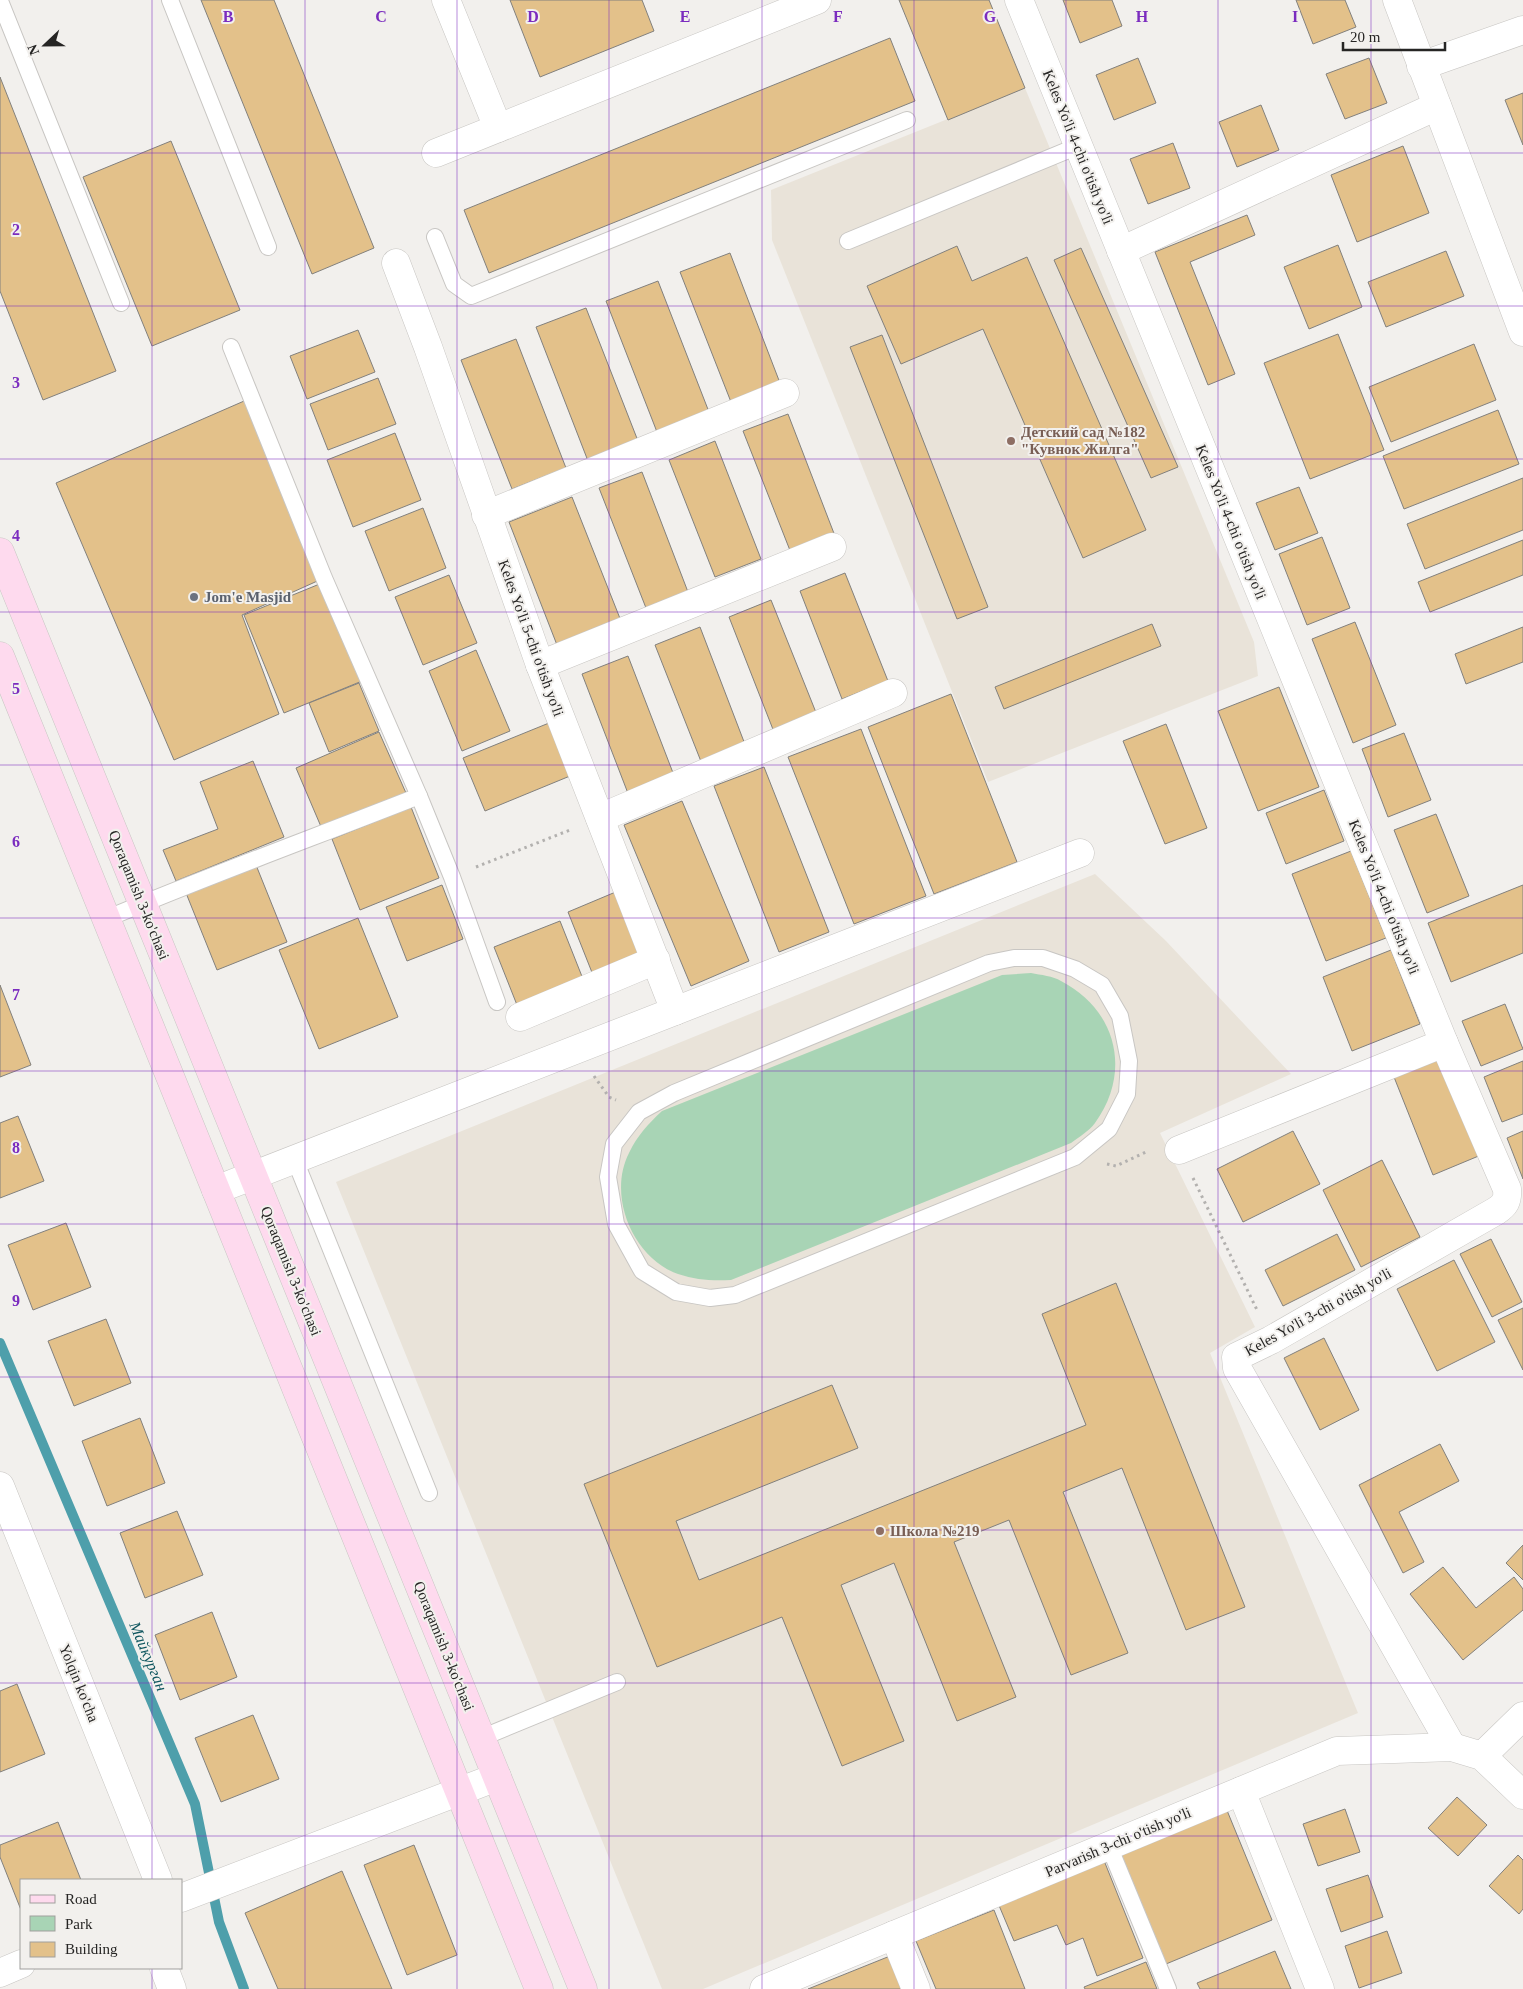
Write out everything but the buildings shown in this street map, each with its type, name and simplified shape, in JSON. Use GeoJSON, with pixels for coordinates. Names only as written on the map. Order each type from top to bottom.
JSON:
{"type":"FeatureCollection","features":[{"type":"Feature","properties":{"kind":"main road","name":"Qoraqamish 3-ko'chasi"},"geometry":{"type":"LineString","coordinates":[[0,552],[583,1989]]}},
{"type":"Feature","properties":{"kind":"main road"},"geometry":{"type":"LineString","coordinates":[[0,656],[539,1989]]}},
{"type":"Feature","properties":{"kind":"street"},"geometry":{"type":"LineString","coordinates":[[446,0],[498,128]]}},
{"type":"Feature","properties":{"kind":"street"},"geometry":{"type":"LineString","coordinates":[[436,154],[815,0]]}},
{"type":"Feature","properties":{"kind":"street","name":"Keles Yo'li 4-chi o'tish yo'li"},"geometry":{"type":"LineString","coordinates":[[1019,0],[1444,1043]]}},
{"type":"Feature","properties":{"kind":"street"},"geometry":{"type":"LineString","coordinates":[[1397,0],[1523,332]]}},
{"type":"Feature","properties":{"kind":"street"},"geometry":{"type":"LineString","coordinates":[[1422,66],[1523,30]]}},
{"type":"Feature","properties":{"kind":"street"},"geometry":{"type":"LineString","coordinates":[[1121,251],[1437,106]]}},
{"type":"Feature","properties":{"kind":"street","name":"Keles Yo'li 5-chi o'tish yo'li"},"geometry":{"type":"LineString","coordinates":[[396,263],[428,347],[540,665],[676,1011]]}},
{"type":"Feature","properties":{"kind":"street"},"geometry":{"type":"LineString","coordinates":[[486,515],[785,393]]}},
{"type":"Feature","properties":{"kind":"street"},"geometry":{"type":"LineString","coordinates":[[540,665],[832,548]]}},
{"type":"Feature","properties":{"kind":"street"},"geometry":{"type":"LineString","coordinates":[[600,818],[893,693]]}},
{"type":"Feature","properties":{"kind":"street"},"geometry":{"type":"LineString","coordinates":[[216,1190],[1080,853]]}},
{"type":"Feature","properties":{"kind":"street"},"geometry":{"type":"LineString","coordinates":[[520,1017],[656,960]]}},
{"type":"Feature","properties":{"kind":"street"},"geometry":{"type":"LineString","coordinates":[[1179,1150],[1444,1043]]}},
{"type":"Feature","properties":{"kind":"street","name":"Keles Yo'li 3-chi o'tish yo'li"},"geometry":{"type":"LineString","coordinates":[[1444,1043],[1507,1189],[1507,1198],[1504,1206],[1271,1340],[1236,1357],[1236,1368],[1452,1747]]}},
{"type":"Feature","properties":{"kind":"street","name":"Yolqin ko'cha"},"geometry":{"type":"LineString","coordinates":[[0,1486],[158,1879]]}},
{"type":"Feature","properties":{"kind":"street"},"geometry":{"type":"LineString","coordinates":[[1482,1756],[1523,1716]]}},
{"type":"Feature","properties":{"kind":"street","name":"Parvarish 3-chi o'tish yo'li"},"geometry":{"type":"LineString","coordinates":[[764,1989],[1337,1751],[1452,1747],[1482,1756],[1523,1795]]}},
{"type":"Feature","properties":{"kind":"street"},"geometry":{"type":"LineString","coordinates":[[182,1898],[497,1777]]}},
{"type":"Feature","properties":{"kind":"street"},"geometry":{"type":"LineString","coordinates":[[1241,1791],[1320,1989]]}},
{"type":"Feature","properties":{"kind":"street"},"geometry":{"type":"LineString","coordinates":[[894,1935],[916,1989]]}},
{"type":"Feature","properties":{"kind":"street"},"geometry":{"type":"LineString","coordinates":[[0,1973],[20,1964]]}},
{"type":"Feature","properties":{"kind":"street"},"geometry":{"type":"LineString","coordinates":[[164,1969],[172,1989]]}},
{"type":"Feature","properties":{"kind":"lane"},"geometry":{"type":"LineString","coordinates":[[0,0],[121,303]]}},
{"type":"Feature","properties":{"kind":"lane"},"geometry":{"type":"LineString","coordinates":[[170,0],[268,247]]}},
{"type":"Feature","properties":{"kind":"lane"},"geometry":{"type":"LineString","coordinates":[[435,237],[454,284],[471,296],[907,120]]}},
{"type":"Feature","properties":{"kind":"lane"},"geometry":{"type":"LineString","coordinates":[[848,241],[1078,146]]}},
{"type":"Feature","properties":{"kind":"lane"},"geometry":{"type":"LineString","coordinates":[[231,347],[324,578],[452,876],[497,1002]]}},
{"type":"Feature","properties":{"kind":"lane"},"geometry":{"type":"LineString","coordinates":[[106,918],[419,796]]}},
{"type":"Feature","properties":{"kind":"lane"},"geometry":{"type":"LineString","coordinates":[[1014,958],[1043,958],[1075,970],[1102,985],[1120,1016],[1129,1061],[1127,1094],[1109,1129],[1075,1157],[735,1295],[710,1298],[676,1292],[642,1271],[616,1224],[608,1177],[614,1144],[639,1112],[674,1093],[764,1056],[989,964],[1014,958]]}},
{"type":"Feature","properties":{"kind":"lane"},"geometry":{"type":"LineString","coordinates":[[295,1160],[430,1493]]}},
{"type":"Feature","properties":{"kind":"lane"},"geometry":{"type":"LineString","coordinates":[[481,1738],[617,1682]]}},
{"type":"Feature","properties":{"kind":"lane"},"geometry":{"type":"LineString","coordinates":[[1109,1846],[1168,1989]]}},
{"type":"Feature","properties":{"kind":"path"},"geometry":{"type":"LineString","coordinates":[[452,876],[600,818]]}},
{"type":"Feature","properties":{"kind":"path"},"geometry":{"type":"LineString","coordinates":[[581,1048],[594,1077],[609,1096],[639,1112]]}},
{"type":"Feature","properties":{"kind":"path"},"geometry":{"type":"LineString","coordinates":[[1179,1150],[1271,1340]]}},
{"type":"Feature","properties":{"kind":"shaded area","name":"Детский сад №182 \"Кувнок Жилга\""},"geometry":{"type":"Polygon","coordinates":[[[1025,88],[1254,642],[1258,676],[988,782],[772,240],[771,190],[1025,88]]]}},
{"type":"Feature","properties":{"kind":"shaded area","name":"Школа №219"},"geometry":{"type":"Polygon","coordinates":[[[1095,874],[1166,941],[1291,1074],[1160,1133],[1255,1327],[1210,1353],[1358,1713],[703,1989],[662,1989],[336,1182],[1095,874]]]}},
{"type":"Feature","properties":{"kind":"green space"},"geometry":{"type":"Polygon","coordinates":[[[1031,973],[1058,979],[1080,993],[1095,1008],[1106,1025],[1113,1044],[1115,1063],[1113,1083],[1106,1103],[1093,1126],[1071,1143],[731,1280],[704,1280],[678,1274],[662,1266],[648,1254],[637,1240],[628,1224],[623,1206],[621,1188],[623,1170],[636,1141],[662,1111],[1002,975],[1031,973]]]}},
{"type":"Feature","properties":{"kind":"waterway","name":"Майкурган"},"geometry":{"type":"LineString","coordinates":[[0,1343],[195,1804],[219,1922],[244,1989]]}},
{"type":"Feature","properties":{"kind":"place","name":"Детский сад №182 \"Кувнок Жилга\""},"geometry":{"type":"Point","coordinates":[1011,441]}},
{"type":"Feature","properties":{"kind":"place","name":"Jom'e Masjid"},"geometry":{"type":"Point","coordinates":[194,597]}},
{"type":"Feature","properties":{"kind":"place","name":"Школа №219"},"geometry":{"type":"Point","coordinates":[880,1531]}}]}
